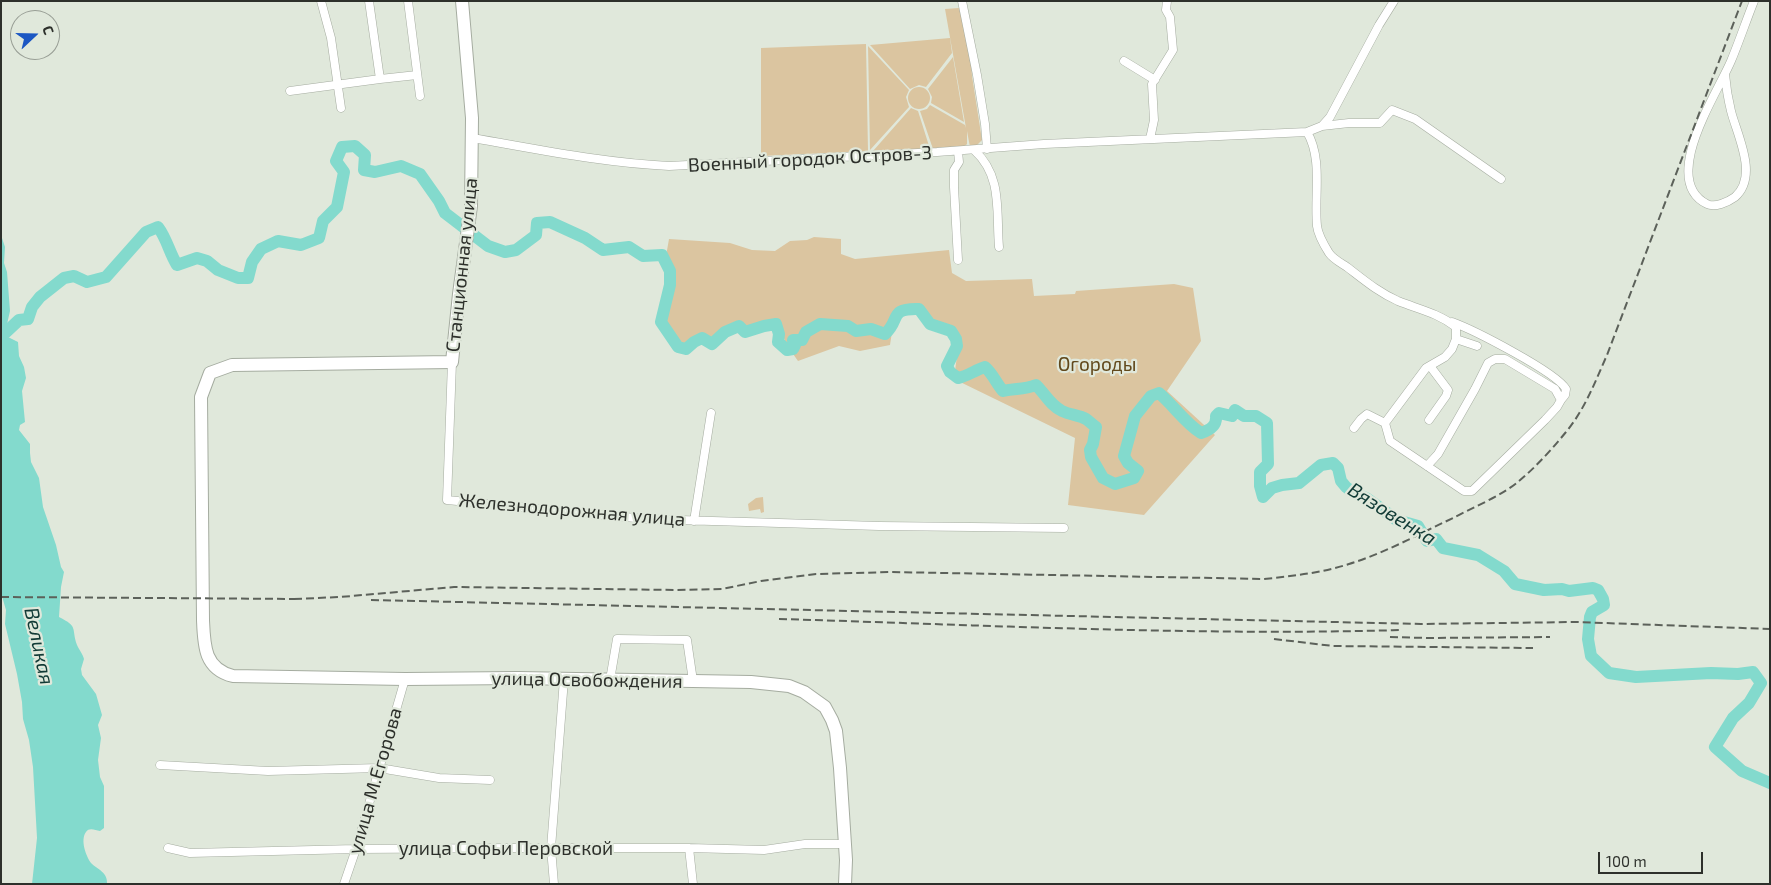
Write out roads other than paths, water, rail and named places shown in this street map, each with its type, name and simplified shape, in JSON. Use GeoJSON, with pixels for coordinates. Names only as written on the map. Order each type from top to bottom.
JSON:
{"type":"FeatureCollection","features":[{"type":"Feature","properties":{"kind":"main road","name":"Станционная улица"},"geometry":{"type":"LineString","coordinates":[[452,362],[458,294],[471,206],[472,118],[462,1]]}},
{"type":"Feature","properties":{"kind":"main road","name":"улица Освобождения"},"geometry":{"type":"LineString","coordinates":[[452,362],[232,364],[210,373],[201,397],[203,620],[204,647],[209,659],[223,674],[233,676],[751,682],[789,686],[804,692],[825,707],[836,731],[845,844],[845,884]]}},
{"type":"Feature","properties":{"kind":"street"},"geometry":{"type":"LineString","coordinates":[[321,1],[331,38],[341,108]]}},
{"type":"Feature","properties":{"kind":"street"},"geometry":{"type":"LineString","coordinates":[[369,1],[380,79]]}},
{"type":"Feature","properties":{"kind":"street"},"geometry":{"type":"LineString","coordinates":[[408,1],[420,96]]}},
{"type":"Feature","properties":{"kind":"street"},"geometry":{"type":"LineString","coordinates":[[962,1],[977,75],[987,149]]}},
{"type":"Feature","properties":{"kind":"street"},"geometry":{"type":"LineString","coordinates":[[1150,139],[1154,120],[1152,84],[1173,50],[1170,17],[1166,10],[1167,1]]}},
{"type":"Feature","properties":{"kind":"street"},"geometry":{"type":"LineString","coordinates":[[1322,126],[1330,117],[1379,25],[1394,1]]}},
{"type":"Feature","properties":{"kind":"street"},"geometry":{"type":"LineString","coordinates":[[1725,74],[1727,92],[1742,145],[1746,170],[1744,186],[1735,197],[1723,204],[1710,206],[1697,199],[1690,186],[1689,167],[1692,146],[1710,102],[1725,74],[1754,1]]}},
{"type":"Feature","properties":{"kind":"street"},"geometry":{"type":"LineString","coordinates":[[1124,62],[1155,80]]}},
{"type":"Feature","properties":{"kind":"street"},"geometry":{"type":"LineString","coordinates":[[290,91],[417,75]]}},
{"type":"Feature","properties":{"kind":"street","name":"Военный городок Остров-3"},"geometry":{"type":"LineString","coordinates":[[472,138],[552,152],[638,164],[669,166],[958,151],[1044,144],[1307,132],[1322,126],[1349,123],[1380,123],[1392,110],[1415,119],[1501,180]]}},
{"type":"Feature","properties":{"kind":"street"},"geometry":{"type":"LineString","coordinates":[[1307,132],[1312,140],[1316,165],[1318,232],[1330,255],[1376,291],[1462,325],[1499,344],[1552,375],[1566,389],[1565,395],[1557,407],[1472,491],[1464,491],[1390,441],[1385,424],[1368,414],[1354,428]]}},
{"type":"Feature","properties":{"kind":"street"},"geometry":{"type":"LineString","coordinates":[[974,150],[983,159],[995,184],[1000,247]]}},
{"type":"Feature","properties":{"kind":"street"},"geometry":{"type":"LineString","coordinates":[[958,151],[959,162],[954,170],[958,260]]}},
{"type":"Feature","properties":{"kind":"street"},"geometry":{"type":"LineString","coordinates":[[1385,424],[1426,368],[1445,357],[1452,349],[1456,339],[1456,327],[1448,320]]}},
{"type":"Feature","properties":{"kind":"street"},"geometry":{"type":"LineString","coordinates":[[1456,339],[1477,346]]}},
{"type":"Feature","properties":{"kind":"street"},"geometry":{"type":"LineString","coordinates":[[1427,466],[1438,454],[1499,344]]}},
{"type":"Feature","properties":{"kind":"street"},"geometry":{"type":"LineString","coordinates":[[1488,363],[1495,359],[1505,359],[1555,389],[1561,400]]}},
{"type":"Feature","properties":{"kind":"street","name":"Железнодорожная улица"},"geometry":{"type":"LineString","coordinates":[[452,362],[447,500],[646,519],[879,526],[1064,528]]}},
{"type":"Feature","properties":{"kind":"street"},"geometry":{"type":"LineString","coordinates":[[1429,420],[1446,396],[1448,390],[1430,366]]}},
{"type":"Feature","properties":{"kind":"street"},"geometry":{"type":"LineString","coordinates":[[694,521],[711,413]]}},
{"type":"Feature","properties":{"kind":"street"},"geometry":{"type":"LineString","coordinates":[[610,680],[618,639],[687,640],[693,681]]}},
{"type":"Feature","properties":{"kind":"street","name":"улица М.Егорова"},"geometry":{"type":"LineString","coordinates":[[344,884],[356,849],[405,678]]}},
{"type":"Feature","properties":{"kind":"street"},"geometry":{"type":"LineString","coordinates":[[554,884],[551,848],[564,679]]}},
{"type":"Feature","properties":{"kind":"street"},"geometry":{"type":"LineString","coordinates":[[160,765],[268,771],[379,768],[439,778],[490,780]]}},
{"type":"Feature","properties":{"kind":"street","name":"улица Софьи Перовской"},"geometry":{"type":"LineString","coordinates":[[168,848],[190,853],[356,849],[689,848],[764,850],[805,844],[845,844]]}},
{"type":"Feature","properties":{"kind":"street"},"geometry":{"type":"LineString","coordinates":[[689,848],[693,884]]}},
{"type":"Feature","properties":{"kind":"water","name":"Великая"},"geometry":{"type":"Polygon","coordinates":[[[1,235],[5,247],[4,263],[7,272],[10,311],[5,333],[8,337],[18,342],[19,356],[26,378],[22,391],[25,422],[20,425],[19,430],[30,444],[31,462],[39,478],[43,507],[64,572],[59,617],[73,628],[77,645],[84,659],[81,669],[82,675],[96,694],[102,715],[98,725],[101,738],[98,760],[100,777],[104,786],[104,828],[100,831],[87,830],[84,835],[84,843],[89,860],[104,874],[107,884],[32,884],[37,838],[33,767],[29,740],[23,719],[17,674],[5,624],[6,610],[1,593],[1,235]]]}},
{"type":"Feature","properties":{"kind":"waterway","name":"Вязовенка"},"geometry":{"type":"LineString","coordinates":[[1,333],[5,333],[19,320],[28,319],[32,307],[40,297],[64,278],[74,276],[87,282],[106,277],[146,232],[158,227],[177,265],[197,258],[207,261],[218,270],[238,278],[248,278],[252,262],[261,249],[278,241],[301,245],[319,238],[323,221],[337,207],[344,172],[336,161],[342,147],[355,146],[365,155],[364,170],[375,172],[401,166],[420,174],[445,213],[488,246],[505,252],[516,250],[536,235],[537,223],[550,222],[585,238],[603,250],[629,247],[643,256],[662,255],[670,271],[670,285],[661,322],[678,347],[686,349],[702,338],[712,344],[725,332],[739,326],[745,332],[776,324],[779,334],[778,342],[787,350],[793,349],[795,345],[793,340],[802,340],[806,332],[820,324],[848,326],[856,331],[871,329],[885,334],[899,313],[909,309],[919,309],[930,324],[951,331],[956,339],[957,346],[947,366],[950,372],[958,378],[985,367],[1003,391],[1036,385],[1058,409],[1083,418],[1096,427],[1090,450],[1091,457],[1103,478],[1115,484],[1134,478],[1138,471],[1128,463],[1124,456],[1135,416],[1151,396],[1159,393],[1201,433],[1212,427],[1219,413],[1232,416],[1235,410],[1244,416],[1256,416],[1267,423],[1268,464],[1260,472],[1260,486],[1263,497],[1272,488],[1299,483],[1321,465],[1333,463],[1338,468],[1341,481],[1354,493],[1366,498],[1397,520],[1418,526],[1427,541],[1436,539],[1443,548],[1478,555],[1504,571],[1515,584],[1544,590],[1562,589],[1569,591],[1593,588],[1598,590],[1604,605],[1592,612],[1588,639],[1591,656],[1609,673],[1636,677],[1753,672],[1761,683],[1749,703],[1733,718],[1715,747],[1742,771],[1770,783]]}},
{"type":"Feature","properties":{"kind":"railway"},"geometry":{"type":"LineString","coordinates":[[294,599],[454,587],[722,589],[761,581],[816,574],[892,572],[1264,579],[1328,570],[1376,554],[1478,506],[1512,486],[1544,458],[1579,414],[1607,355],[1742,1]]}},
{"type":"Feature","properties":{"kind":"railway"},"geometry":{"type":"LineString","coordinates":[[1,597],[301,599]]}},
{"type":"Feature","properties":{"kind":"railway"},"geometry":{"type":"LineString","coordinates":[[371,600],[1421,624],[1576,622],[1770,629]]}},
{"type":"Feature","properties":{"kind":"railway"},"geometry":{"type":"LineString","coordinates":[[779,619],[1168,631],[1401,630]]}},
{"type":"Feature","properties":{"kind":"railway"},"geometry":{"type":"LineString","coordinates":[[1390,637],[1550,637]]}},
{"type":"Feature","properties":{"kind":"railway"},"geometry":{"type":"LineString","coordinates":[[1274,639],[1333,646],[1533,648]]}},
{"type":"Feature","properties":{"kind":"park label","name":"Огороды"},"geometry":{"type":"Point","coordinates":[1097,365]}}]}
